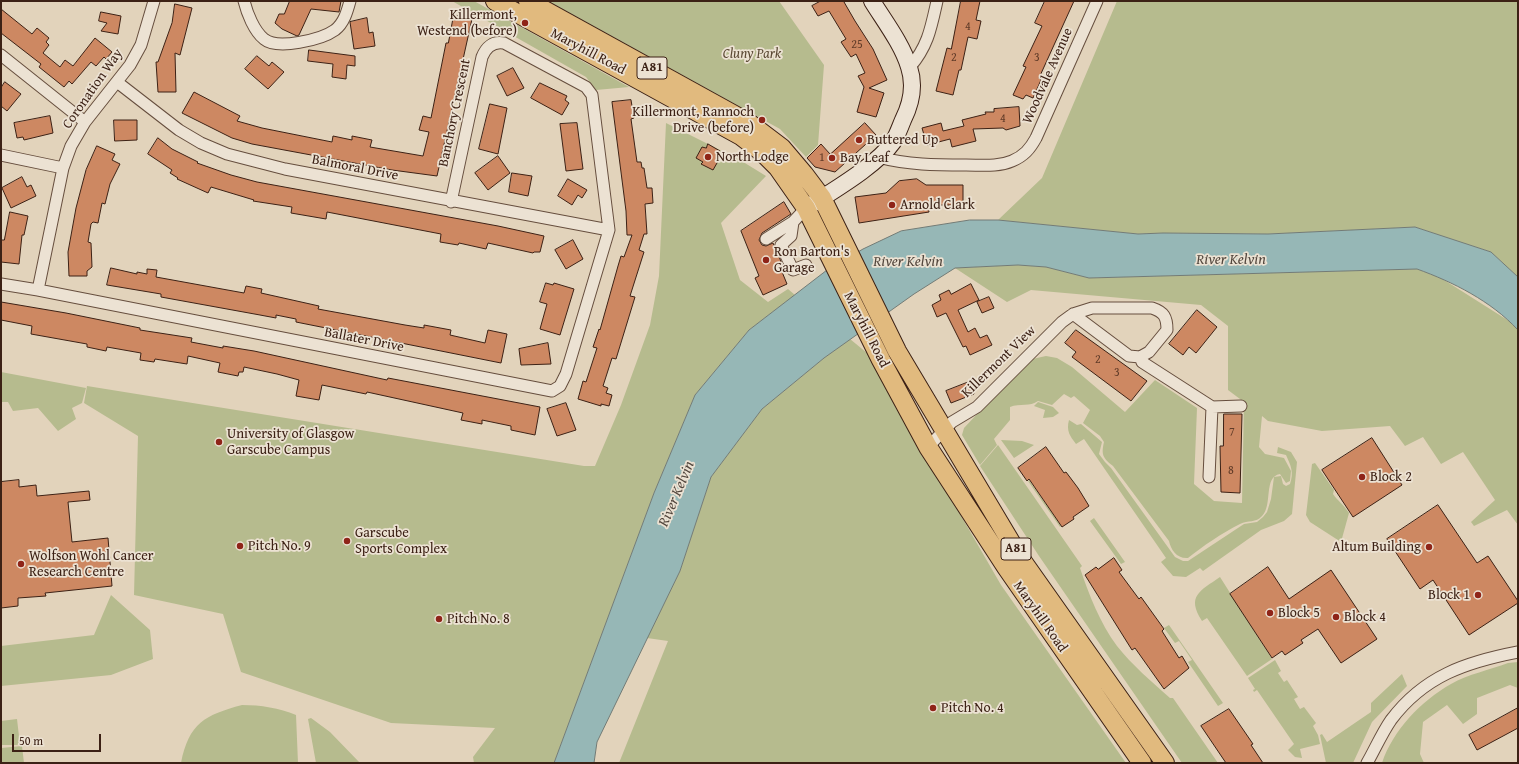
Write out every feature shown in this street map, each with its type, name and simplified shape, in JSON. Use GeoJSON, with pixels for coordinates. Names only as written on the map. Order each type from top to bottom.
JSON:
{"type":"FeatureCollection","features":[{"type":"Feature","properties":{"kind":"main road","name":"Maryhill Road"},"geometry":{"type":"LineString","coordinates":[[495,1],[741,136],[762,152],[778,168],[806,208],[881,360],[928,447],[1006,567],[1142,763]]}},
{"type":"Feature","properties":{"kind":"main road","name":"Maryhill Road"},"geometry":{"type":"LineString","coordinates":[[528,1],[749,123],[782,148],[804,174],[822,198],[847,246],[897,351],[945,429],[1021,559],[1165,763]]}},
{"type":"Feature","properties":{"kind":"main road"},"geometry":{"type":"LineString","coordinates":[[881,360],[897,351]]}},
{"type":"Feature","properties":{"kind":"street","name":"Coronation Way"},"geometry":{"type":"LineString","coordinates":[[38,290],[63,168],[71,146],[85,122],[130,65],[141,45],[154,1]]}},
{"type":"Feature","properties":{"kind":"street"},"geometry":{"type":"LineString","coordinates":[[244,1],[253,24],[262,38],[267,41],[296,44],[315,40],[334,30],[346,17],[350,1]]}},
{"type":"Feature","properties":{"kind":"street"},"geometry":{"type":"LineString","coordinates":[[766,239],[793,222],[806,208],[854,177],[878,157],[893,142],[910,108],[912,85],[910,67],[872,1]]}},
{"type":"Feature","properties":{"kind":"street"},"geometry":{"type":"LineString","coordinates":[[910,67],[920,56],[928,40],[937,1]]}},
{"type":"Feature","properties":{"kind":"street","name":"Woodvale Avenue"},"geometry":{"type":"LineString","coordinates":[[878,157],[904,163],[929,165],[1001,164],[1019,157],[1029,150],[1036,138],[1097,1]]}},
{"type":"Feature","properties":{"kind":"street","name":"Banchory Crescent"},"geometry":{"type":"LineString","coordinates":[[451,202],[482,57],[489,46],[499,42],[504,43],[586,87],[592,95],[609,230]]}},
{"type":"Feature","properties":{"kind":"street"},"geometry":{"type":"LineString","coordinates":[[1,55],[85,122]]}},
{"type":"Feature","properties":{"kind":"street","name":"Balmoral Drive"},"geometry":{"type":"LineString","coordinates":[[117,82],[179,130],[201,143],[227,154],[285,169],[451,202],[609,230]]}},
{"type":"Feature","properties":{"kind":"street"},"geometry":{"type":"LineString","coordinates":[[1,155],[63,168]]}},
{"type":"Feature","properties":{"kind":"street"},"geometry":{"type":"LineString","coordinates":[[793,222],[791,236],[781,245],[793,270],[806,265]]}},
{"type":"Feature","properties":{"kind":"street","name":"Ballater Drive"},"geometry":{"type":"LineString","coordinates":[[1,284],[552,391],[560,386],[566,374],[609,230]]}},
{"type":"Feature","properties":{"kind":"street","name":"Killermont View"},"geometry":{"type":"LineString","coordinates":[[928,447],[945,429],[977,406],[1062,322],[1073,314],[1092,308],[1152,308],[1160,311],[1165,316],[1167,330],[1149,352],[1140,357]]}},
{"type":"Feature","properties":{"kind":"street"},"geometry":{"type":"LineString","coordinates":[[1073,314],[1129,356],[1140,357],[1142,362],[1212,407],[1241,406]]}},
{"type":"Feature","properties":{"kind":"street"},"geometry":{"type":"LineString","coordinates":[[1209,477],[1212,407]]}},
{"type":"Feature","properties":{"kind":"street"},"geometry":{"type":"LineString","coordinates":[[1367,763],[1391,721],[1415,693],[1446,673],[1482,659],[1518,652]]}},
{"type":"Feature","properties":{"kind":"green space"},"geometry":{"type":"Polygon","coordinates":[[[452,1],[474,1],[629,87],[596,90],[586,77],[452,1]]]}},
{"type":"Feature","properties":{"kind":"green space","name":"Cluny Park"},"geometry":{"type":"Polygon","coordinates":[[[548,1],[779,1],[824,65],[818,145],[806,157],[780,129],[548,1]]]}},
{"type":"Feature","properties":{"kind":"green space"},"geometry":{"type":"Polygon","coordinates":[[[1117,1],[1518,1],[1518,277],[1491,252],[1415,227],[1268,234],[1138,234],[998,220],[1042,178],[1117,1]]]}},
{"type":"Feature","properties":{"kind":"green space","name":"Garscube Sports Complex"},"geometry":{"type":"Polygon","coordinates":[[[666,123],[740,160],[766,176],[721,223],[740,280],[768,302],[788,289],[795,295],[749,330],[695,395],[654,493],[554,763],[474,763],[473,757],[495,728],[391,723],[241,672],[223,614],[134,595],[138,436],[84,403],[87,386],[584,466],[595,466],[621,405],[650,325],[659,276],[666,123]]]}},
{"type":"Feature","properties":{"kind":"green space"},"geometry":{"type":"Polygon","coordinates":[[[1018,265],[1046,267],[1089,278],[1417,269],[1441,278],[1509,321],[1518,330],[1518,525],[1507,510],[1474,526],[1471,522],[1495,500],[1463,452],[1441,464],[1423,437],[1405,446],[1390,426],[1322,431],[1268,421],[1262,416],[1259,447],[1265,454],[1284,458],[1291,471],[1290,481],[1286,483],[1280,474],[1275,476],[1270,486],[1265,511],[1260,518],[1255,521],[1240,524],[1226,531],[1188,558],[1181,557],[1175,553],[1171,548],[1169,541],[1113,466],[1107,461],[1103,453],[1104,442],[1100,436],[1083,423],[1090,410],[1074,396],[1071,398],[1064,394],[1052,405],[1038,401],[1032,404],[1010,407],[1010,420],[994,439],[997,445],[980,465],[962,435],[964,428],[1028,360],[1046,356],[1057,358],[1072,367],[1125,412],[1155,380],[1197,408],[1194,484],[1214,501],[1242,503],[1244,402],[1228,390],[1228,326],[1201,305],[1031,290],[1007,302],[955,268],[1018,265]]]}},
{"type":"Feature","properties":{"kind":"green space"},"geometry":{"type":"Polygon","coordinates":[[[850,339],[867,353],[901,417],[949,495],[1001,585],[1126,763],[619,763],[668,641],[647,638],[680,571],[711,477],[762,409],[824,358],[850,339]]]}},
{"type":"Feature","properties":{"kind":"green space"},"geometry":{"type":"Polygon","coordinates":[[[1,372],[86,388],[82,403],[72,408],[76,419],[58,431],[38,408],[13,411],[8,402],[1,402],[1,372]]]}},
{"type":"Feature","properties":{"kind":"green space"},"geometry":{"type":"Polygon","coordinates":[[[1038,402],[1053,407],[1059,413],[1053,417],[1043,418],[1045,410],[1034,406],[1038,402]]]}},
{"type":"Feature","properties":{"kind":"green space"},"geometry":{"type":"Polygon","coordinates":[[[1069,420],[1077,425],[1081,424],[1102,442],[1099,454],[1111,468],[1175,557],[1183,561],[1188,561],[1244,524],[1257,522],[1263,517],[1267,512],[1271,499],[1274,477],[1281,476],[1283,484],[1286,486],[1290,484],[1291,480],[1292,472],[1289,462],[1286,455],[1277,453],[1278,447],[1291,452],[1297,462],[1292,514],[1284,521],[1261,530],[1203,571],[1200,568],[1186,577],[1173,576],[1161,562],[1166,558],[1084,439],[1076,444],[1072,438],[1068,430],[1069,420]]]}},
{"type":"Feature","properties":{"kind":"green space"},"geometry":{"type":"Polygon","coordinates":[[[1001,440],[1022,441],[1034,445],[1014,458],[1001,440]]]}},
{"type":"Feature","properties":{"kind":"green space"},"geometry":{"type":"Polygon","coordinates":[[[998,445],[1082,566],[1080,568],[1087,588],[1105,628],[1117,646],[1142,673],[1170,698],[1173,698],[1218,763],[1182,763],[1039,556],[980,466],[998,445]]]}},
{"type":"Feature","properties":{"kind":"green space"},"geometry":{"type":"Polygon","coordinates":[[[1315,463],[1334,490],[1333,494],[1349,513],[1341,542],[1310,522],[1306,515],[1312,464],[1315,463]]]}},
{"type":"Feature","properties":{"kind":"green space"},"geometry":{"type":"Polygon","coordinates":[[[1029,480],[1061,526],[1060,527],[1028,481],[1029,480]]]}},
{"type":"Feature","properties":{"kind":"green space"},"geometry":{"type":"Polygon","coordinates":[[[1094,518],[1125,562],[1121,564],[1090,521],[1094,518]]]}},
{"type":"Feature","properties":{"kind":"green space"},"geometry":{"type":"Polygon","coordinates":[[[1220,577],[1272,659],[1247,676],[1207,618],[1202,621],[1195,606],[1195,600],[1201,590],[1220,577]]]}},
{"type":"Feature","properties":{"kind":"green space"},"geometry":{"type":"Polygon","coordinates":[[[111,595],[150,630],[153,659],[111,675],[1,686],[1,646],[94,635],[111,595]]]}},
{"type":"Feature","properties":{"kind":"green space"},"geometry":{"type":"Polygon","coordinates":[[[1169,625],[1223,703],[1218,706],[1188,662],[1192,660],[1179,641],[1175,643],[1164,628],[1169,625]]]}},
{"type":"Feature","properties":{"kind":"green space"},"geometry":{"type":"Polygon","coordinates":[[[1275,660],[1281,671],[1278,673],[1284,682],[1287,680],[1298,697],[1294,699],[1300,709],[1304,707],[1316,723],[1313,726],[1318,735],[1320,744],[1300,749],[1302,758],[1295,757],[1288,750],[1294,744],[1257,690],[1254,692],[1253,690],[1255,689],[1248,678],[1275,660]]]}},
{"type":"Feature","properties":{"kind":"green space"},"geometry":{"type":"Polygon","coordinates":[[[1518,662],[1518,688],[1510,685],[1477,698],[1477,714],[1463,724],[1447,705],[1423,722],[1420,754],[1424,763],[1382,763],[1393,739],[1401,728],[1429,699],[1451,684],[1465,677],[1508,663],[1518,662]]]}},
{"type":"Feature","properties":{"kind":"green space"},"geometry":{"type":"Polygon","coordinates":[[[1402,674],[1407,686],[1372,722],[1353,763],[1326,763],[1320,735],[1322,734],[1327,742],[1371,712],[1371,703],[1402,674]]]}},
{"type":"Feature","properties":{"kind":"green space"},"geometry":{"type":"Polygon","coordinates":[[[242,705],[270,707],[296,715],[298,763],[181,763],[184,749],[189,738],[201,723],[218,713],[242,705]]]}},
{"type":"Feature","properties":{"kind":"green space"},"geometry":{"type":"Polygon","coordinates":[[[311,718],[330,732],[360,763],[316,763],[308,719],[311,718]]]}},
{"type":"Feature","properties":{"kind":"green space"},"geometry":{"type":"Polygon","coordinates":[[[17,719],[20,745],[1,745],[1,721],[17,719]]]}},
{"type":"Feature","properties":{"kind":"green space"},"geometry":{"type":"Polygon","coordinates":[[[22,746],[24,763],[1,763],[1,748],[22,746]]]}},
{"type":"Feature","properties":{"kind":"water","name":"River Kelvin"},"geometry":{"type":"Polygon","coordinates":[[[970,220],[998,220],[1138,234],[1268,234],[1415,227],[1491,252],[1518,277],[1518,330],[1484,301],[1458,286],[1417,269],[1089,278],[1046,267],[1018,265],[955,268],[914,294],[824,358],[762,409],[711,477],[680,571],[597,742],[594,763],[554,763],[654,493],[695,395],[749,330],[827,270],[863,249],[901,231],[970,220]]]}},
{"type":"Feature","properties":{"kind":"building"},"geometry":{"type":"Polygon","coordinates":[[[290,1],[341,1],[339,12],[311,9],[299,35],[297,36],[282,29],[275,23],[279,14],[284,14],[290,1]]]}},
{"type":"Feature","properties":{"kind":"building"},"geometry":{"type":"Polygon","coordinates":[[[821,1],[846,1],[844,2],[873,49],[887,80],[869,88],[884,93],[876,117],[857,112],[864,87],[858,76],[865,73],[856,54],[851,57],[841,42],[846,39],[829,11],[818,16],[812,6],[821,1]]]}},
{"type":"Feature","properties":{"kind":"building"},"geometry":{"type":"Polygon","coordinates":[[[961,1],[980,1],[976,20],[981,21],[977,39],[968,37],[961,70],[959,70],[953,95],[936,91],[947,48],[951,49],[961,1]]]}},
{"type":"Feature","properties":{"kind":"building"},"geometry":{"type":"Polygon","coordinates":[[[1045,1],[1074,1],[1039,78],[1041,80],[1033,98],[1026,95],[1023,99],[1013,95],[1026,67],[1023,66],[1042,26],[1035,23],[1045,1]]]}},
{"type":"Feature","properties":{"kind":"building"},"geometry":{"type":"Polygon","coordinates":[[[175,4],[192,8],[180,55],[175,53],[176,92],[158,92],[156,62],[158,62],[172,23],[175,4]]]}},
{"type":"Feature","properties":{"kind":"building"},"geometry":{"type":"Polygon","coordinates":[[[1,9],[32,34],[37,28],[49,38],[46,42],[49,45],[43,53],[60,67],[65,60],[73,66],[95,38],[112,52],[106,59],[104,57],[96,66],[91,62],[72,84],[69,81],[64,87],[39,67],[41,64],[1,33],[1,9]]]}},
{"type":"Feature","properties":{"kind":"building"},"geometry":{"type":"Polygon","coordinates":[[[101,12],[121,16],[118,34],[101,31],[107,23],[99,21],[101,12]]]}},
{"type":"Feature","properties":{"kind":"building"},"geometry":{"type":"Polygon","coordinates":[[[454,15],[472,19],[437,176],[392,170],[252,144],[232,138],[182,113],[194,92],[240,116],[237,121],[262,128],[332,142],[333,136],[352,140],[352,136],[372,140],[370,147],[423,156],[429,132],[419,130],[423,116],[431,118],[446,43],[448,43],[454,15]]]}},
{"type":"Feature","properties":{"kind":"building"},"geometry":{"type":"Polygon","coordinates":[[[367,18],[369,33],[373,32],[375,46],[354,49],[350,22],[367,18]]]}},
{"type":"Feature","properties":{"kind":"building"},"geometry":{"type":"Polygon","coordinates":[[[309,50],[355,56],[355,66],[347,65],[346,79],[332,77],[333,64],[308,61],[309,50]]]}},
{"type":"Feature","properties":{"kind":"building"},"geometry":{"type":"Polygon","coordinates":[[[257,56],[269,66],[272,62],[284,72],[268,89],[245,69],[257,56]]]}},
{"type":"Feature","properties":{"kind":"building"},"geometry":{"type":"Polygon","coordinates":[[[513,68],[524,88],[507,96],[497,76],[513,68]]]}},
{"type":"Feature","properties":{"kind":"building"},"geometry":{"type":"Polygon","coordinates":[[[5,82],[21,94],[7,111],[1,106],[1,88],[5,82]]]}},
{"type":"Feature","properties":{"kind":"building"},"geometry":{"type":"Polygon","coordinates":[[[540,83],[567,96],[565,100],[569,103],[562,115],[531,98],[540,83]]]}},
{"type":"Feature","properties":{"kind":"building"},"geometry":{"type":"Polygon","coordinates":[[[631,100],[634,118],[631,119],[637,162],[641,162],[642,168],[644,168],[647,188],[652,188],[653,203],[645,204],[647,234],[644,234],[639,250],[644,252],[630,296],[635,297],[616,359],[612,358],[603,386],[608,388],[606,393],[612,395],[609,406],[601,404],[601,406],[578,399],[583,381],[586,382],[597,348],[593,347],[599,329],[600,330],[621,256],[624,257],[632,235],[627,235],[626,211],[612,102],[631,100]]]}},
{"type":"Feature","properties":{"kind":"building"},"geometry":{"type":"Polygon","coordinates":[[[490,104],[507,108],[498,154],[479,149],[490,104]]]}},
{"type":"Feature","properties":{"kind":"building"},"geometry":{"type":"Polygon","coordinates":[[[1019,107],[1020,126],[1006,130],[1003,128],[973,129],[976,141],[952,147],[950,139],[927,145],[922,128],[941,123],[943,131],[964,126],[962,120],[986,114],[985,112],[994,112],[994,109],[1019,107]]]}},
{"type":"Feature","properties":{"kind":"building"},"geometry":{"type":"Polygon","coordinates":[[[50,116],[53,133],[24,140],[23,137],[17,138],[14,123],[50,116]]]}},
{"type":"Feature","properties":{"kind":"building"},"geometry":{"type":"Polygon","coordinates":[[[114,120],[137,120],[137,140],[115,141],[114,120]]]}},
{"type":"Feature","properties":{"kind":"building"},"geometry":{"type":"Polygon","coordinates":[[[577,123],[583,169],[566,171],[560,124],[577,123]]]}},
{"type":"Feature","properties":{"kind":"building"},"geometry":{"type":"Polygon","coordinates":[[[865,123],[876,135],[835,172],[815,167],[807,158],[821,144],[830,154],[865,123]]]}},
{"type":"Feature","properties":{"kind":"building"},"geometry":{"type":"Polygon","coordinates":[[[158,138],[172,149],[198,162],[197,163],[257,182],[498,226],[544,236],[540,252],[533,253],[488,243],[486,249],[459,243],[458,245],[440,242],[441,234],[327,212],[326,219],[291,213],[292,207],[253,201],[254,200],[211,187],[208,193],[177,179],[178,178],[170,173],[172,170],[148,154],[158,138]]]}},
{"type":"Feature","properties":{"kind":"building","name":"North Lodge"},"geometry":{"type":"Polygon","coordinates":[[[708,144],[720,151],[718,155],[721,156],[713,170],[701,164],[703,162],[696,158],[702,147],[706,148],[708,144]]]}},
{"type":"Feature","properties":{"kind":"building"},"geometry":{"type":"Polygon","coordinates":[[[97,146],[115,154],[112,160],[120,164],[110,184],[105,204],[102,203],[98,223],[93,222],[91,224],[88,242],[91,243],[92,267],[87,271],[87,276],[69,276],[68,252],[76,208],[86,170],[97,146]]]}},
{"type":"Feature","properties":{"kind":"building"},"geometry":{"type":"Polygon","coordinates":[[[498,156],[510,173],[488,190],[475,173],[498,156]]]}},
{"type":"Feature","properties":{"kind":"building"},"geometry":{"type":"Polygon","coordinates":[[[512,173],[532,176],[528,196],[509,192],[512,173]]]}},
{"type":"Feature","properties":{"kind":"building"},"geometry":{"type":"Polygon","coordinates":[[[22,177],[27,187],[31,185],[36,196],[11,208],[2,188],[22,177]]]}},
{"type":"Feature","properties":{"kind":"building"},"geometry":{"type":"Polygon","coordinates":[[[568,179],[587,190],[582,198],[578,195],[572,205],[558,196],[568,179]]]}},
{"type":"Feature","properties":{"kind":"building","name":"Arnold Clark"},"geometry":{"type":"Polygon","coordinates":[[[917,179],[926,185],[963,185],[963,205],[928,205],[929,212],[859,223],[855,197],[886,193],[899,181],[917,179]]]}},
{"type":"Feature","properties":{"kind":"building"},"geometry":{"type":"Polygon","coordinates":[[[784,202],[791,214],[762,233],[759,240],[762,245],[766,246],[773,243],[783,266],[780,267],[787,284],[763,295],[755,278],[759,276],[741,231],[784,202]]]}},
{"type":"Feature","properties":{"kind":"building"},"geometry":{"type":"Polygon","coordinates":[[[10,212],[28,216],[24,235],[22,235],[19,264],[1,262],[1,240],[4,240],[10,212]]]}},
{"type":"Feature","properties":{"kind":"building"},"geometry":{"type":"Polygon","coordinates":[[[573,240],[583,259],[566,269],[555,250],[573,240]]]}},
{"type":"Feature","properties":{"kind":"building"},"geometry":{"type":"Polygon","coordinates":[[[111,268],[137,274],[137,272],[147,274],[147,269],[157,270],[156,277],[244,293],[246,286],[262,289],[261,293],[319,306],[318,309],[424,328],[424,325],[451,330],[450,335],[485,343],[488,330],[507,334],[501,363],[296,322],[296,319],[276,315],[276,318],[161,297],[161,294],[107,285],[111,268]]]}},
{"type":"Feature","properties":{"kind":"building"},"geometry":{"type":"Polygon","coordinates":[[[546,283],[553,285],[554,283],[574,289],[560,335],[540,329],[547,304],[540,302],[546,283]]]}},
{"type":"Feature","properties":{"kind":"building"},"geometry":{"type":"Polygon","coordinates":[[[971,284],[979,300],[958,310],[968,332],[975,328],[980,338],[987,335],[992,345],[970,355],[966,346],[963,347],[946,313],[937,317],[932,305],[941,300],[939,295],[949,290],[951,294],[971,284]]]}},
{"type":"Feature","properties":{"kind":"building"},"geometry":{"type":"Polygon","coordinates":[[[989,297],[994,308],[982,313],[977,302],[989,297]]]}},
{"type":"Feature","properties":{"kind":"building"},"geometry":{"type":"Polygon","coordinates":[[[1,302],[66,313],[140,328],[140,330],[192,338],[191,342],[223,348],[223,346],[254,351],[387,380],[388,378],[540,407],[535,435],[511,430],[511,426],[482,420],[482,424],[461,420],[463,413],[367,392],[366,394],[322,385],[319,400],[296,396],[299,380],[244,367],[243,372],[239,372],[238,376],[218,372],[220,363],[188,356],[187,364],[155,359],[154,362],[140,360],[141,353],[107,347],[106,351],[87,347],[87,344],[31,334],[32,326],[1,320],[1,302]]]}},
{"type":"Feature","properties":{"kind":"building"},"geometry":{"type":"Polygon","coordinates":[[[1197,310],[1217,327],[1196,353],[1189,347],[1183,355],[1169,344],[1197,310]]]}},
{"type":"Feature","properties":{"kind":"building"},"geometry":{"type":"Polygon","coordinates":[[[1076,330],[1147,381],[1131,401],[1072,357],[1076,352],[1065,343],[1076,330]]]}},
{"type":"Feature","properties":{"kind":"building"},"geometry":{"type":"Polygon","coordinates":[[[548,343],[551,364],[521,365],[519,349],[548,343]]]}},
{"type":"Feature","properties":{"kind":"building"},"geometry":{"type":"Polygon","coordinates":[[[969,382],[974,394],[951,403],[946,391],[969,382]]]}},
{"type":"Feature","properties":{"kind":"building"},"geometry":{"type":"Polygon","coordinates":[[[566,403],[576,430],[557,436],[547,409],[566,403]]]}},
{"type":"Feature","properties":{"kind":"building"},"geometry":{"type":"Polygon","coordinates":[[[1224,414],[1242,414],[1240,493],[1221,492],[1220,446],[1223,446],[1224,414]]]}},
{"type":"Feature","properties":{"kind":"building","name":"Block 2"},"geometry":{"type":"Polygon","coordinates":[[[1372,438],[1402,485],[1353,517],[1322,470],[1372,438]]]}},
{"type":"Feature","properties":{"kind":"building"},"geometry":{"type":"Polygon","coordinates":[[[1046,447],[1064,473],[1066,472],[1078,488],[1089,506],[1062,527],[1029,479],[1027,481],[1018,468],[1046,447]]]}},
{"type":"Feature","properties":{"kind":"building"},"geometry":{"type":"Polygon","coordinates":[[[19,480],[19,487],[36,485],[37,496],[89,491],[90,500],[68,502],[72,542],[108,538],[112,586],[45,593],[46,596],[18,598],[18,606],[1,608],[1,482],[19,480]]]}},
{"type":"Feature","properties":{"kind":"building"},"geometry":{"type":"Polygon","coordinates":[[[1438,505],[1477,563],[1488,556],[1518,601],[1518,603],[1469,635],[1433,580],[1420,589],[1387,539],[1438,505]]]}},
{"type":"Feature","properties":{"kind":"building"},"geometry":{"type":"Polygon","coordinates":[[[1114,558],[1122,570],[1119,572],[1139,599],[1141,597],[1164,629],[1162,631],[1179,658],[1182,656],[1189,668],[1164,689],[1135,648],[1132,650],[1085,575],[1096,567],[1098,569],[1114,558]]]}},
{"type":"Feature","properties":{"kind":"building"},"geometry":{"type":"Polygon","coordinates":[[[1268,567],[1289,599],[1331,570],[1377,639],[1341,663],[1318,629],[1301,640],[1303,643],[1285,655],[1282,651],[1272,658],[1230,594],[1268,567]]]}},
{"type":"Feature","properties":{"kind":"building"},"geometry":{"type":"Polygon","coordinates":[[[1518,708],[1518,728],[1477,750],[1469,735],[1518,708]]]}},
{"type":"Feature","properties":{"kind":"building"},"geometry":{"type":"Polygon","coordinates":[[[1229,709],[1253,744],[1251,745],[1263,763],[1226,763],[1201,726],[1229,709]]]}},
{"type":"Feature","properties":{"kind":"place","name":"Killermont, Westend (before)"},"geometry":{"type":"Point","coordinates":[525,23]}},
{"type":"Feature","properties":{"kind":"place","name":"Killermont, Rannoch Drive (before)"},"geometry":{"type":"Point","coordinates":[762,120]}},
{"type":"Feature","properties":{"kind":"place","name":"Buttered Up"},"geometry":{"type":"Point","coordinates":[859,140]}},
{"type":"Feature","properties":{"kind":"place","name":"North Lodge"},"geometry":{"type":"Point","coordinates":[708,157]}},
{"type":"Feature","properties":{"kind":"place","name":"Bay Leaf"},"geometry":{"type":"Point","coordinates":[832,158]}},
{"type":"Feature","properties":{"kind":"place","name":"Arnold Clark"},"geometry":{"type":"Point","coordinates":[892,205]}},
{"type":"Feature","properties":{"kind":"place","name":"Ron Barton's Garage"},"geometry":{"type":"Point","coordinates":[766,260]}},
{"type":"Feature","properties":{"kind":"place","name":"University of Glasgow Garscube Campus"},"geometry":{"type":"Point","coordinates":[219,442]}},
{"type":"Feature","properties":{"kind":"place","name":"Block 2"},"geometry":{"type":"Point","coordinates":[1362,477]}},
{"type":"Feature","properties":{"kind":"place","name":"Garscube Sports Complex"},"geometry":{"type":"Point","coordinates":[347,541]}},
{"type":"Feature","properties":{"kind":"place","name":"Pitch No. 9"},"geometry":{"type":"Point","coordinates":[240,546]}},
{"type":"Feature","properties":{"kind":"place","name":"Altum Building"},"geometry":{"type":"Point","coordinates":[1429,547]}},
{"type":"Feature","properties":{"kind":"place","name":"Wolfson Wohl Cancer Research Centre"},"geometry":{"type":"Point","coordinates":[21,564]}},
{"type":"Feature","properties":{"kind":"place","name":"Block 1"},"geometry":{"type":"Point","coordinates":[1478,595]}},
{"type":"Feature","properties":{"kind":"place","name":"Block 5"},"geometry":{"type":"Point","coordinates":[1270,613]}},
{"type":"Feature","properties":{"kind":"place","name":"Block 4"},"geometry":{"type":"Point","coordinates":[1336,617]}},
{"type":"Feature","properties":{"kind":"place","name":"Pitch No. 8"},"geometry":{"type":"Point","coordinates":[439,619]}},
{"type":"Feature","properties":{"kind":"place","name":"Pitch No. 4"},"geometry":{"type":"Point","coordinates":[933,708]}}]}
